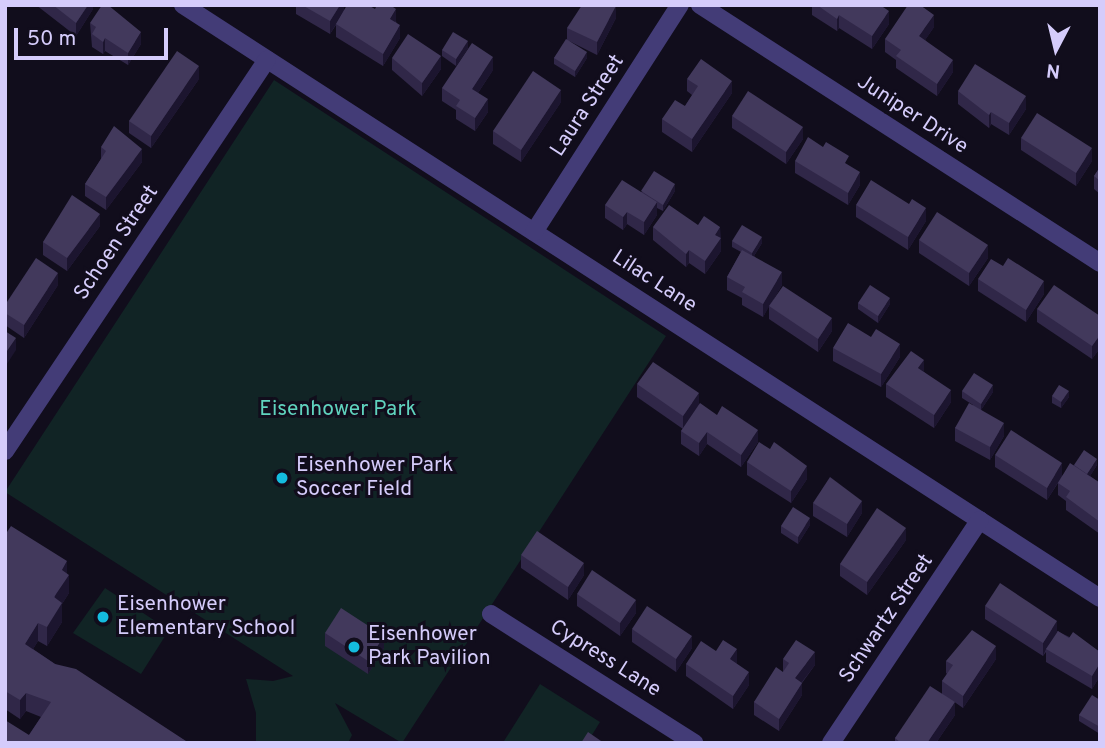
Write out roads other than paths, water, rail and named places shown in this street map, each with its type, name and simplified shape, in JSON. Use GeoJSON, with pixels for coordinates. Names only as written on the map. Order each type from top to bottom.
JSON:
{"type":"FeatureCollection","features":[{"type":"Feature","properties":{"kind":"street","name":"Lilac Lane"},"geometry":{"type":"LineString","coordinates":[[183,5],[1100,598]]}},
{"type":"Feature","properties":{"kind":"street","name":"Laura Street"},"geometry":{"type":"LineString","coordinates":[[534,232],[680,5]]}},
{"type":"Feature","properties":{"kind":"street","name":"Juniper Drive"},"geometry":{"type":"LineString","coordinates":[[700,5],[1100,264]]}},
{"type":"Feature","properties":{"kind":"street","name":"Schoen Street"},"geometry":{"type":"LineString","coordinates":[[5,451],[267,60]]}},
{"type":"Feature","properties":{"kind":"street","name":"Schwartz Street"},"geometry":{"type":"LineString","coordinates":[[831,743],[980,520]]}},
{"type":"Feature","properties":{"kind":"street","name":"Cypress Lane"},"geometry":{"type":"LineString","coordinates":[[491,614],[694,743]]}},
{"type":"Feature","properties":{"kind":"place","name":"Eisenhower Park Soccer Field"},"geometry":{"type":"Point","coordinates":[282,478]}},
{"type":"Feature","properties":{"kind":"place","name":"Eisenhower Elementary School"},"geometry":{"type":"Point","coordinates":[103,617]}},
{"type":"Feature","properties":{"kind":"place","name":"Eisenhower Park Pavilion"},"geometry":{"type":"Point","coordinates":[354,647]}},
{"type":"Feature","properties":{"kind":"park label","name":"Eisenhower Park"},"geometry":{"type":"Point","coordinates":[338,410]}}]}
